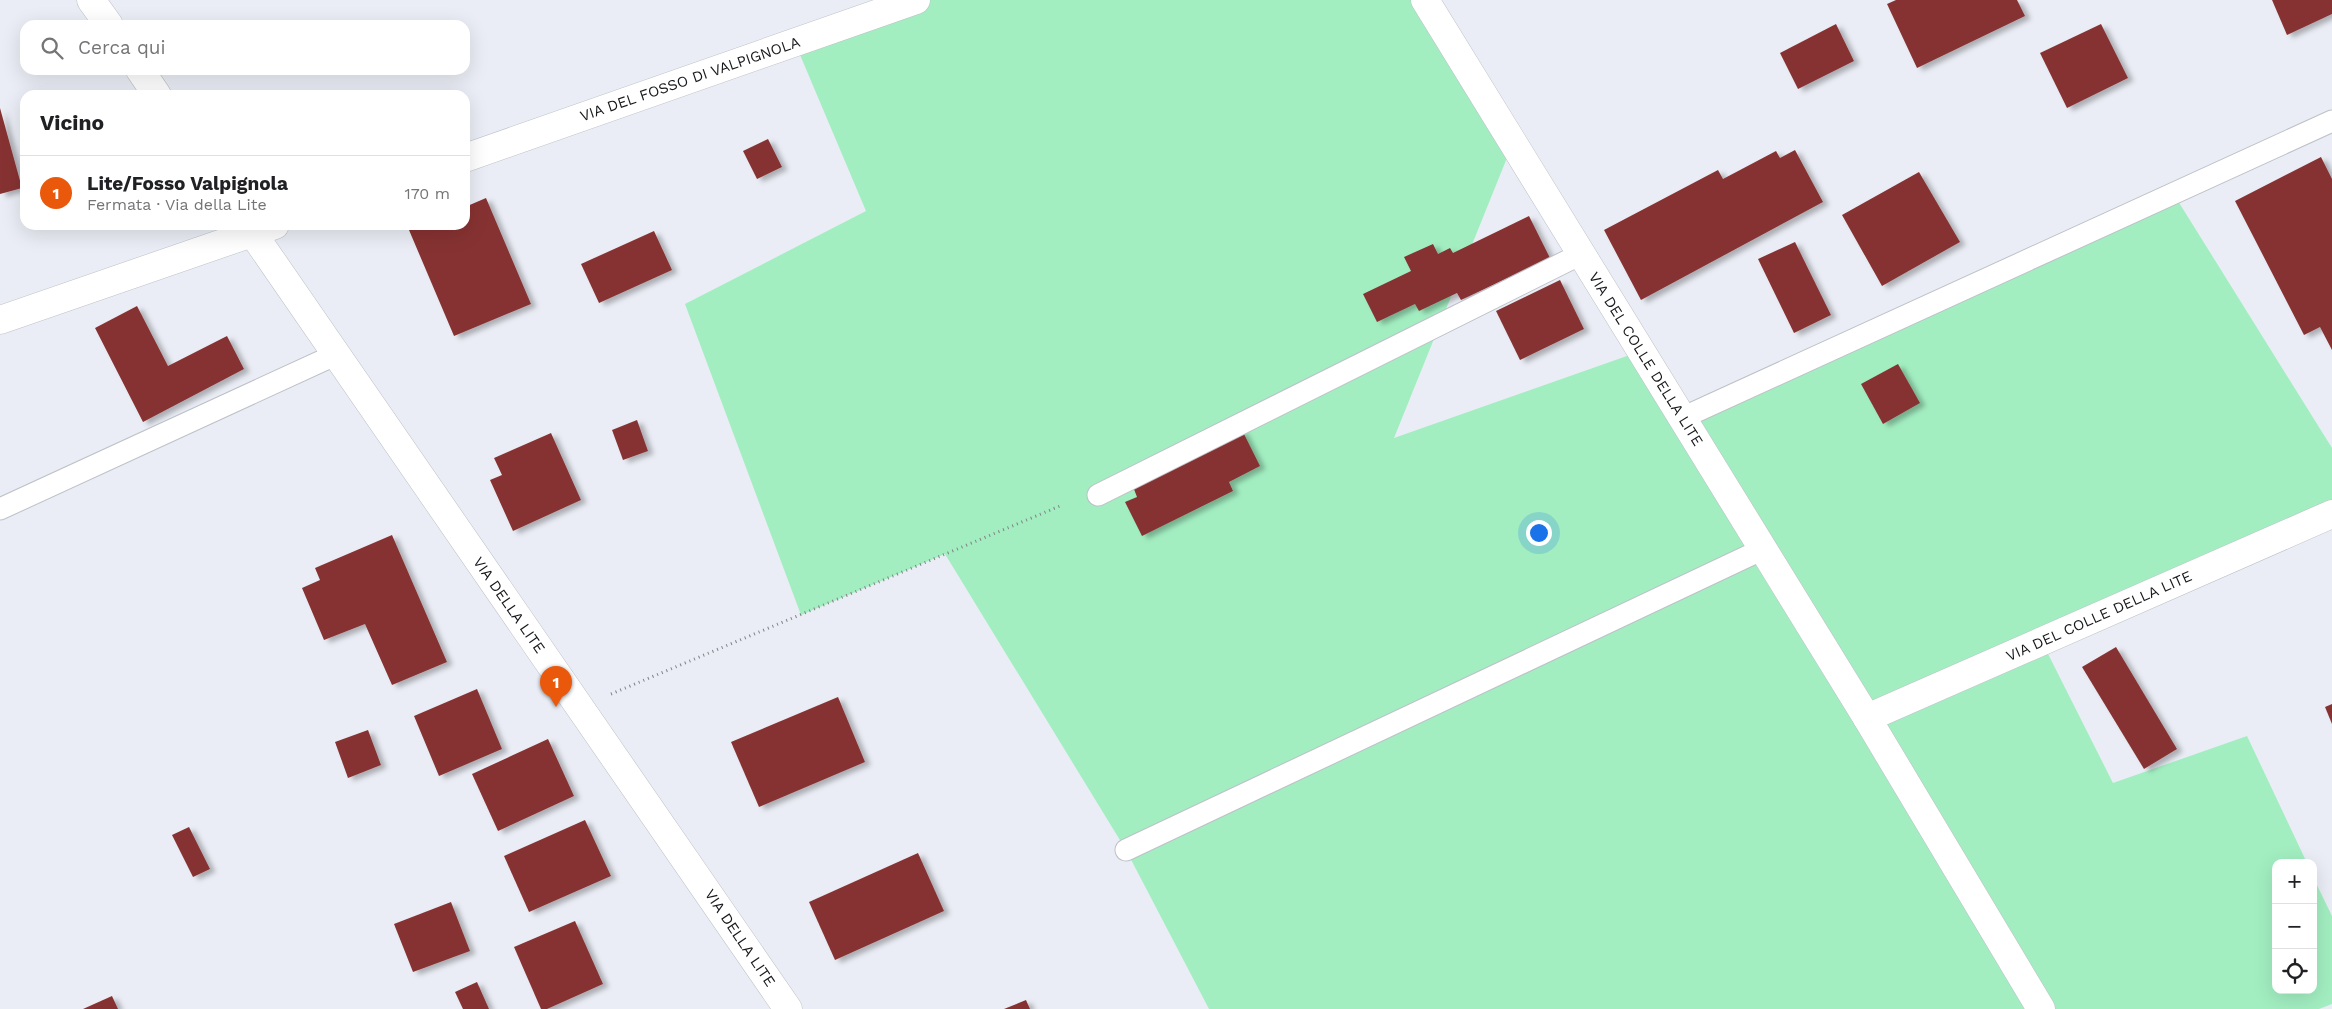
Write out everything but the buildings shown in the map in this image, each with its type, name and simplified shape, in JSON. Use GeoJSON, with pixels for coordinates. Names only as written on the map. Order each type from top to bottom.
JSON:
{"type":"FeatureCollection","features":[{"type":"Feature","properties":{"kind":"street"},"geometry":{"type":"LineString","coordinates":[[91,0],[105,20]]}},
{"type":"Feature","properties":{"kind":"street","name":"VIA DEL COLLE DELLA LITE"},"geometry":{"type":"LineString","coordinates":[[1425,0],[1867,718],[2041,1009]]}},
{"type":"Feature","properties":{"kind":"street","name":"VIA DEL FOSSO DI VALPIGNOLA"},"geometry":{"type":"LineString","coordinates":[[470,156],[905,2]]}},
{"type":"Feature","properties":{"kind":"street"},"geometry":{"type":"LineString","coordinates":[[143,75],[154,90]]}},
{"type":"Feature","properties":{"kind":"street"},"geometry":{"type":"LineString","coordinates":[[0,320],[252,230]]}},
{"type":"Feature","properties":{"kind":"street","name":"VIA DELLA LITE"},"geometry":{"type":"LineString","coordinates":[[259,230],[336,354],[788,1009]]}},
{"type":"Feature","properties":{"kind":"street","name":"VIA DEL COLLE DELLA LITE"},"geometry":{"type":"LineString","coordinates":[[1867,718],[2332,514]]}},
{"type":"Feature","properties":{"kind":"lane"},"geometry":{"type":"LineString","coordinates":[[1682,418],[2332,121]]}},
{"type":"Feature","properties":{"kind":"lane"},"geometry":{"type":"LineString","coordinates":[[1098,495],[1581,254]]}},
{"type":"Feature","properties":{"kind":"lane"},"geometry":{"type":"LineString","coordinates":[[0,509],[336,354]]}},
{"type":"Feature","properties":{"kind":"lane"},"geometry":{"type":"LineString","coordinates":[[1126,850],[1763,549]]}},
{"type":"Feature","properties":{"kind":"path"},"geometry":{"type":"LineString","coordinates":[[580,707],[1060,506]]}},
{"type":"Feature","properties":{"kind":"green space"},"geometry":{"type":"Polygon","coordinates":[[[898,0],[1425,0],[1513,143],[1394,438],[1641,351],[1682,418],[2173,193],[2332,448],[2332,514],[2042,642],[2113,783],[2247,736],[2305,859],[2272,859],[2272,994],[2317,994],[2317,885],[2332,916],[2332,1004],[2319,1009],[1209,1009],[1126,850],[945,554],[801,615],[685,304],[866,211],[795,43],[898,0]]]}},
{"type":"Feature","properties":{"kind":"place","name":"Lite/Fosso Valpignola"},"geometry":{"type":"Point","coordinates":[556,707]}}]}
